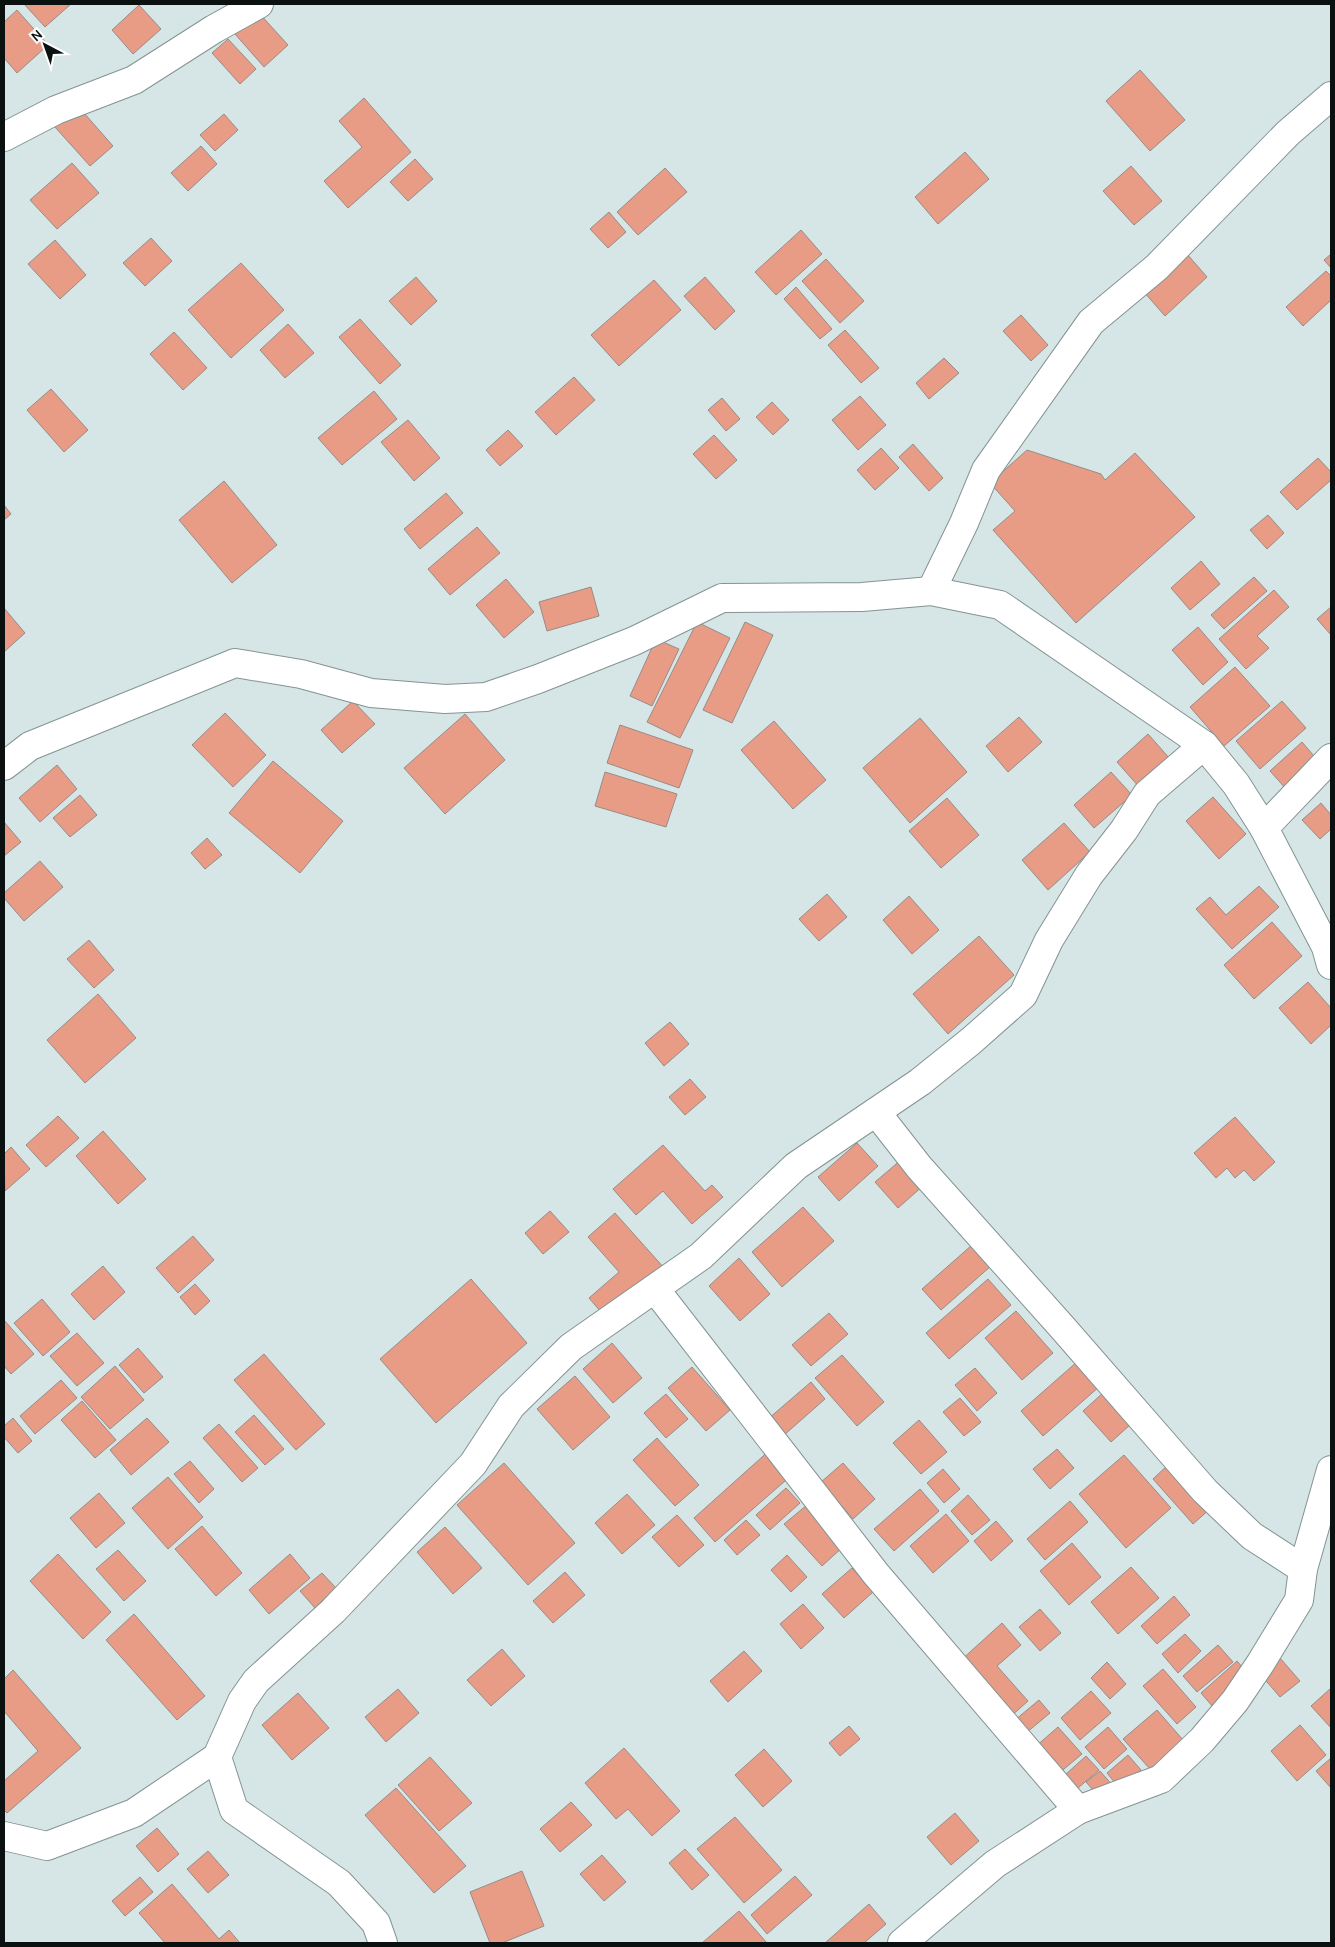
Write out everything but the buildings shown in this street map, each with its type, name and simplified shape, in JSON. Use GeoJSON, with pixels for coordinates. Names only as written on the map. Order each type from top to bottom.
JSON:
{"type":"FeatureCollection","features":[{"type":"Feature","properties":{"kind":"street"},"geometry":{"type":"LineString","coordinates":[[4,137],[56,110],[134,80],[214,29],[259,4]]}},
{"type":"Feature","properties":{"kind":"street"},"geometry":{"type":"LineString","coordinates":[[931,591],[964,523],[986,470],[1092,322],[1157,267],[1288,133],[1331,96]]}},
{"type":"Feature","properties":{"kind":"street"},"geometry":{"type":"LineString","coordinates":[[4,766],[30,746],[235,663],[301,674],[371,693],[445,699],[486,697],[538,680],[634,641],[722,598],[862,597],[931,591],[1000,605],[1204,745],[1236,784],[1264,828],[1326,947],[1331,965]]}},
{"type":"Feature","properties":{"kind":"street"},"geometry":{"type":"LineString","coordinates":[[4,1836],[47,1846],[134,1813],[217,1757],[242,1701],[256,1681],[333,1611],[473,1464],[511,1406],[571,1347],[701,1256],[796,1166],[920,1082],[1023,995],[1049,940],[1089,875],[1124,830],[1147,794],[1204,745]]}},
{"type":"Feature","properties":{"kind":"street"},"geometry":{"type":"LineString","coordinates":[[1264,828],[1331,758]]}},
{"type":"Feature","properties":{"kind":"street"},"geometry":{"type":"LineString","coordinates":[[876,1112],[919,1167],[1062,1327],[1205,1492],[1252,1536],[1303,1569]]}},
{"type":"Feature","properties":{"kind":"street"},"geometry":{"type":"LineString","coordinates":[[655,1289],[876,1574],[1078,1810]]}},
{"type":"Feature","properties":{"kind":"street"},"geometry":{"type":"LineString","coordinates":[[902,1943],[995,1864],[1078,1810],[1161,1779],[1202,1740],[1235,1701],[1299,1600],[1303,1569],[1331,1470]]}},
{"type":"Feature","properties":{"kind":"street"},"geometry":{"type":"LineString","coordinates":[[217,1757],[234,1810],[339,1884],[376,1923],[382,1943]]}}]}
